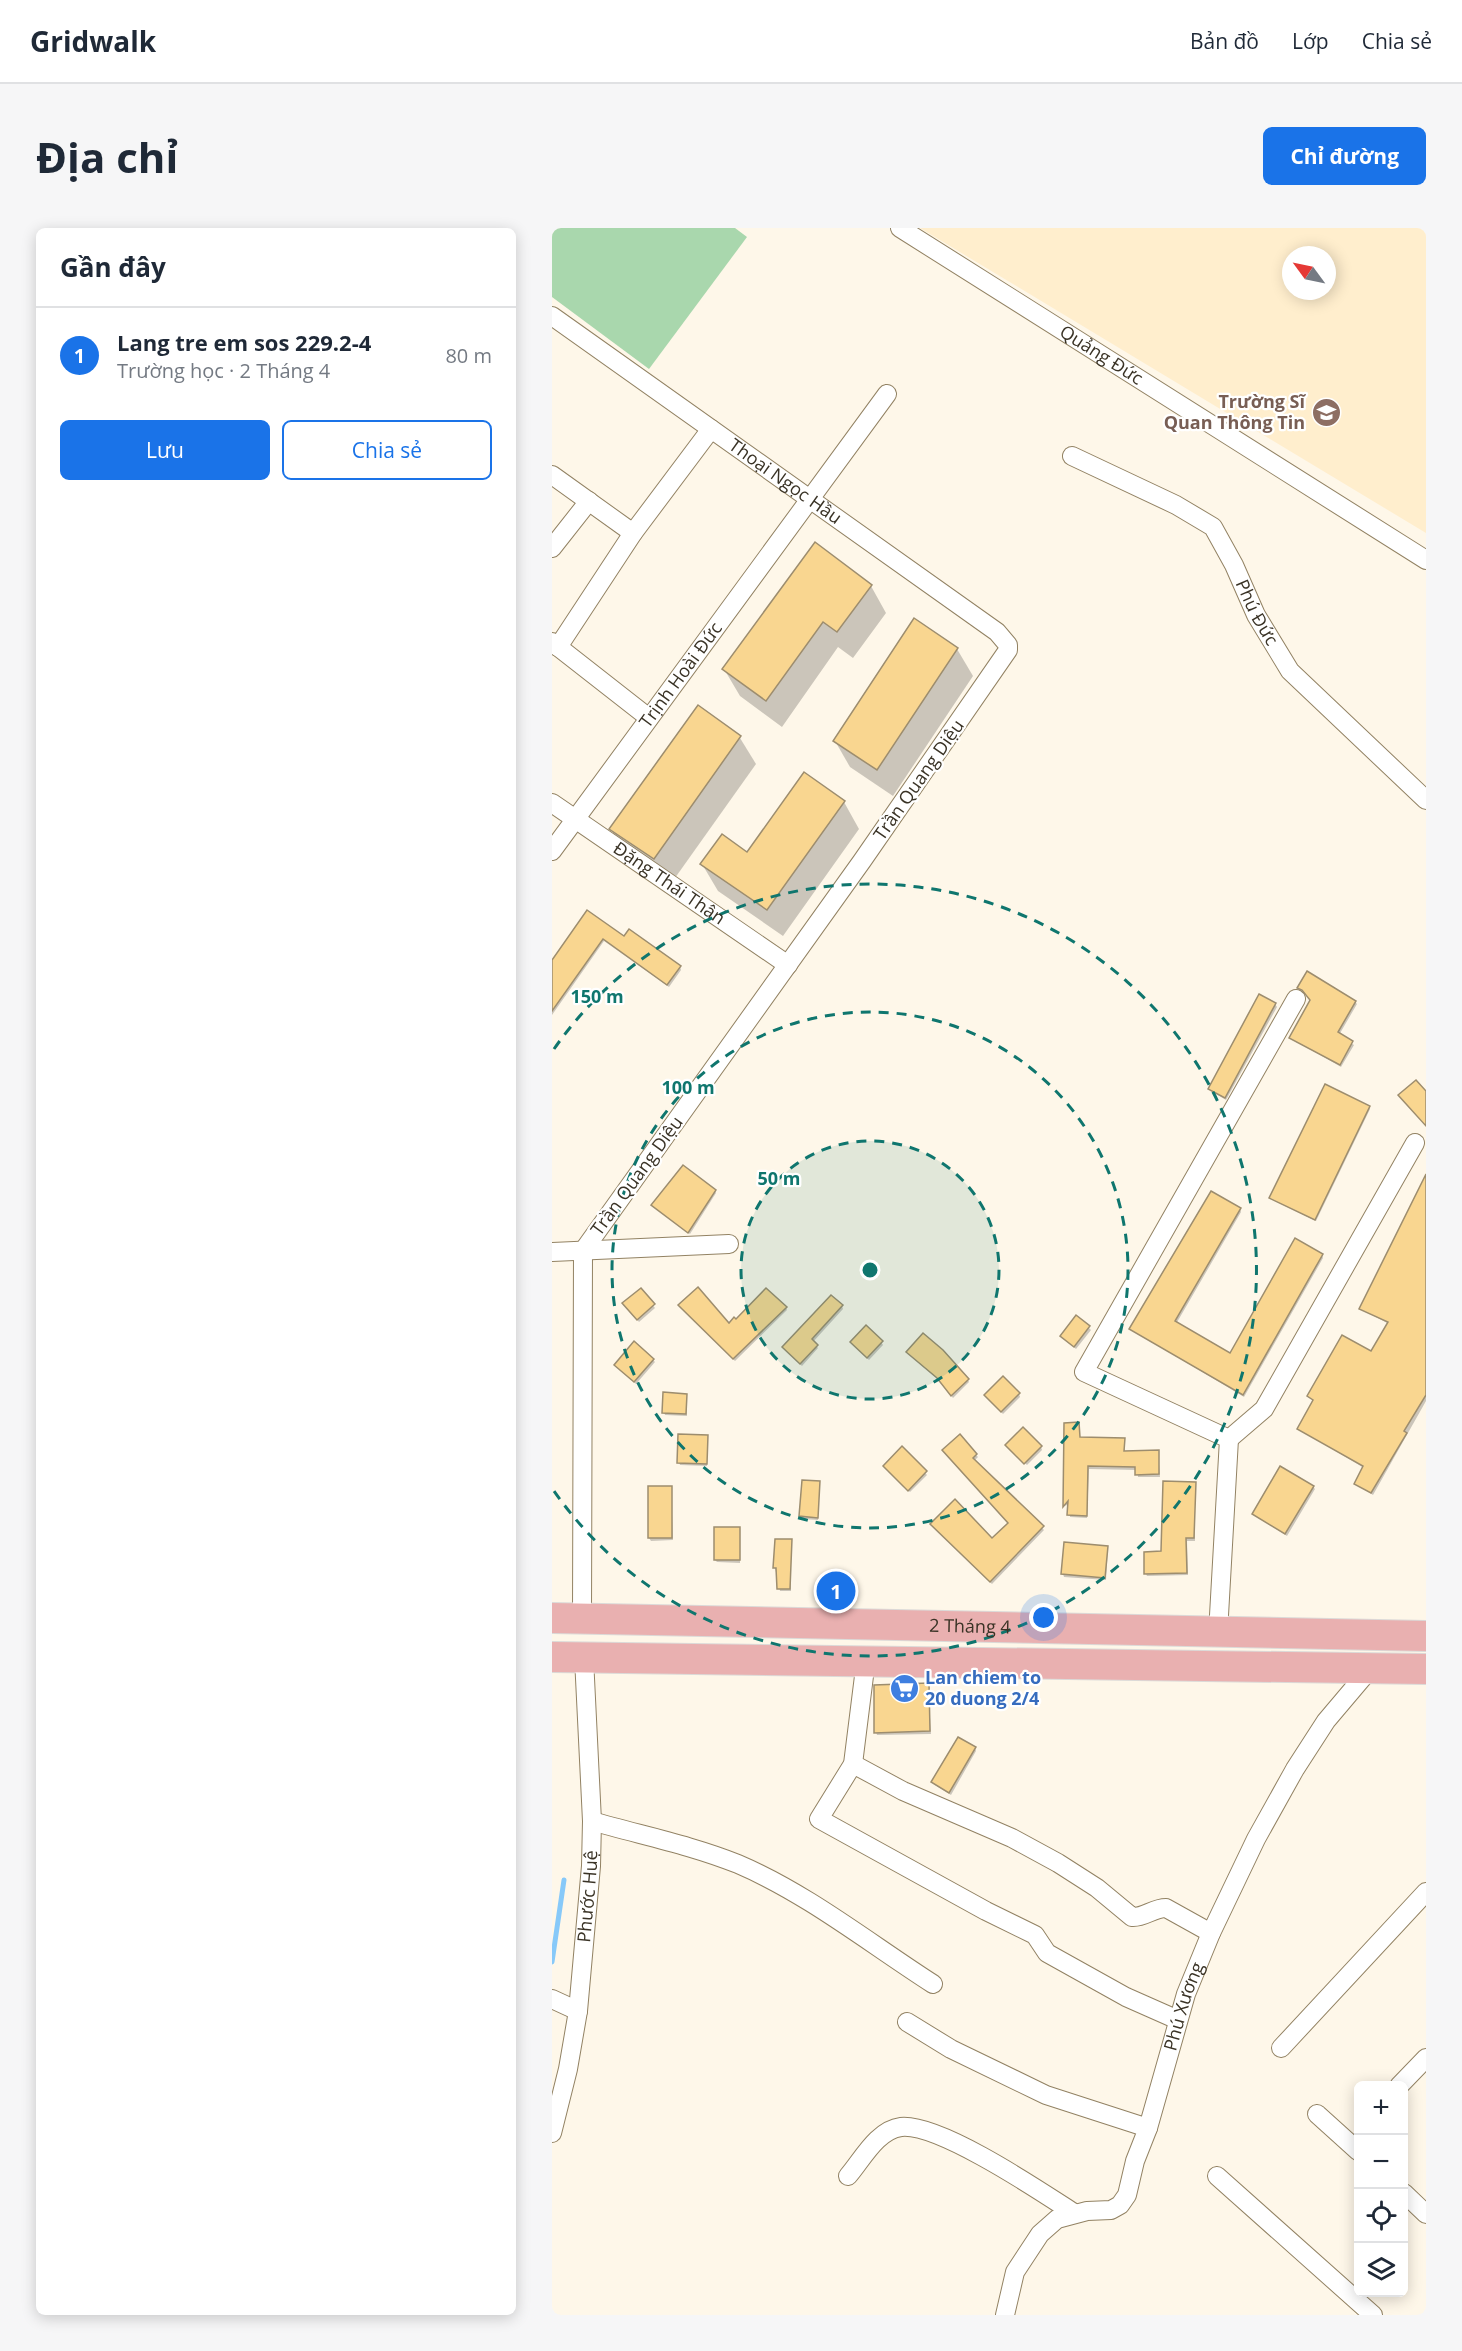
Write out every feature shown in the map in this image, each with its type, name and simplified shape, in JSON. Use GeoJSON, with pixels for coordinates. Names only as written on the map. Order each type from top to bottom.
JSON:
{"type":"FeatureCollection","features":[{"type":"Feature","properties":{"kind":"main road","name":"2 Tháng 4"},"geometry":{"type":"LineString","coordinates":[[552,1618],[1426,1636]]}},
{"type":"Feature","properties":{"kind":"main road","name":"2 Tháng 4"},"geometry":{"type":"LineString","coordinates":[[552,1657],[1426,1669]]}},
{"type":"Feature","properties":{"kind":"street","name":"Quảng Đức"},"geometry":{"type":"LineString","coordinates":[[900,228],[1426,560]]}},
{"type":"Feature","properties":{"kind":"street","name":"Thoại Ngọc Hầu"},"geometry":{"type":"LineString","coordinates":[[552,316],[808,500],[997,632],[1008,645],[1007,654]]}},
{"type":"Feature","properties":{"kind":"street","name":"Trịnh Hoài Đức"},"geometry":{"type":"LineString","coordinates":[[552,851],[887,394]]}},
{"type":"Feature","properties":{"kind":"street"},"geometry":{"type":"LineString","coordinates":[[649,718],[555,644],[633,533],[711,429]]}},
{"type":"Feature","properties":{"kind":"street","name":"Phú Đức"},"geometry":{"type":"LineString","coordinates":[[1072,456],[1176,505],[1213,527],[1234,565],[1256,615],[1290,671],[1426,800]]}},
{"type":"Feature","properties":{"kind":"street"},"geometry":{"type":"LineString","coordinates":[[552,475],[633,533]]}},
{"type":"Feature","properties":{"kind":"street"},"geometry":{"type":"LineString","coordinates":[[552,548],[589,501]]}},
{"type":"Feature","properties":{"kind":"street","name":"Trần Quang Diệu"},"geometry":{"type":"LineString","coordinates":[[582,1618],[583,1251],[1007,654]]}},
{"type":"Feature","properties":{"kind":"street","name":"Đặng Thái Thân"},"geometry":{"type":"LineString","coordinates":[[552,803],[788,964]]}},
{"type":"Feature","properties":{"kind":"street"},"geometry":{"type":"LineString","coordinates":[[1229,1439],[1084,1372],[1296,999]]}},
{"type":"Feature","properties":{"kind":"street"},"geometry":{"type":"LineString","coordinates":[[1218,1633],[1229,1439],[1264,1409],[1415,1143]]}},
{"type":"Feature","properties":{"kind":"street"},"geometry":{"type":"LineString","coordinates":[[552,1251],[729,1244]]}},
{"type":"Feature","properties":{"kind":"street","name":"Phước Huệ"},"geometry":{"type":"LineString","coordinates":[[552,2133],[568,2069],[578,2011],[591,1866],[592,1821],[584,1658]]}},
{"type":"Feature","properties":{"kind":"street"},"geometry":{"type":"LineString","coordinates":[[866,1660],[853,1764],[819,1819],[986,1911],[1035,1935],[1047,1953],[1126,1997],[1178,2020]]}},
{"type":"Feature","properties":{"kind":"street","name":"Phú Xương"},"geometry":{"type":"LineString","coordinates":[[1005,2315],[1009,2290],[1024,2254],[1057,2219],[1074,2213],[1111,2210],[1120,2205],[1127,2195],[1135,2161],[1148,2128],[1178,2020],[1211,1933],[1256,1839],[1295,1770],[1326,1721],[1370,1668]]}},
{"type":"Feature","properties":{"kind":"street"},"geometry":{"type":"LineString","coordinates":[[853,1764],[903,1791],[1012,1838],[1058,1863],[1096,1888],[1132,1917],[1166,1908],[1211,1933]]}},
{"type":"Feature","properties":{"kind":"street"},"geometry":{"type":"LineString","coordinates":[[592,1821],[738,1864],[782,1887],[853,1930],[933,1984]]}},
{"type":"Feature","properties":{"kind":"street"},"geometry":{"type":"LineString","coordinates":[[1281,2048],[1426,1892]]}},
{"type":"Feature","properties":{"kind":"street"},"geometry":{"type":"LineString","coordinates":[[552,1999],[578,2011]]}},
{"type":"Feature","properties":{"kind":"street"},"geometry":{"type":"LineString","coordinates":[[907,2022],[951,2049],[1046,2095],[1148,2128]]}},
{"type":"Feature","properties":{"kind":"street"},"geometry":{"type":"LineString","coordinates":[[1403,2081],[1426,2058]]}},
{"type":"Feature","properties":{"kind":"street"},"geometry":{"type":"LineString","coordinates":[[1317,2114],[1354,2147]]}},
{"type":"Feature","properties":{"kind":"street"},"geometry":{"type":"LineString","coordinates":[[848,2176],[871,2146],[886,2133],[901,2127],[919,2130],[999,2166],[1074,2213]]}},
{"type":"Feature","properties":{"kind":"street"},"geometry":{"type":"LineString","coordinates":[[1217,2176],[1373,2315]]}},
{"type":"Feature","properties":{"kind":"street"},"geometry":{"type":"LineString","coordinates":[[1408,2197],[1426,2214]]}},
{"type":"Feature","properties":{"kind":"shaded area","name":"Trường Sĩ Quan Thông Tin"},"geometry":{"type":"Polygon","coordinates":[[[920,228],[1426,228],[1426,533],[920,228]]]}},
{"type":"Feature","properties":{"kind":"green space"},"geometry":{"type":"Polygon","coordinates":[[[552,228],[735,228],[747,237],[649,369],[552,297],[552,228]]]}},
{"type":"Feature","properties":{"kind":"building"},"geometry":{"type":"Polygon","coordinates":[[[815,542],[872,585],[837,632],[823,622],[766,701],[722,669],[815,542]]]}},
{"type":"Feature","properties":{"kind":"building"},"geometry":{"type":"Polygon","coordinates":[[[914,618],[958,648],[877,770],[833,741],[914,618]]]}},
{"type":"Feature","properties":{"kind":"building"},"geometry":{"type":"Polygon","coordinates":[[[698,705],[741,736],[654,859],[609,829],[698,705]]]}},
{"type":"Feature","properties":{"kind":"building"},"geometry":{"type":"Polygon","coordinates":[[[804,772],[845,801],[767,910],[700,864],[722,834],[747,852],[804,772]]]}},
{"type":"Feature","properties":{"kind":"building"},"geometry":{"type":"Polygon","coordinates":[[[587,910],[624,936],[629,929],[681,966],[667,985],[603,939],[552,1011],[552,960],[587,910]]]}},
{"type":"Feature","properties":{"kind":"building"},"geometry":{"type":"Polygon","coordinates":[[[1307,971],[1356,1001],[1338,1032],[1353,1041],[1340,1065],[1289,1038],[1310,1000],[1302,990],[1297,988],[1307,971]]]}},
{"type":"Feature","properties":{"kind":"building"},"geometry":{"type":"Polygon","coordinates":[[[1259,994],[1276,1003],[1225,1098],[1208,1089],[1259,994]]]}},
{"type":"Feature","properties":{"kind":"building"},"geometry":{"type":"Polygon","coordinates":[[[1416,1080],[1426,1091],[1426,1126],[1398,1095],[1416,1080]]]}},
{"type":"Feature","properties":{"kind":"building"},"geometry":{"type":"Polygon","coordinates":[[[1325,1084],[1370,1106],[1315,1220],[1269,1198],[1325,1084]]]}},
{"type":"Feature","properties":{"kind":"building"},"geometry":{"type":"Polygon","coordinates":[[[683,1165],[716,1190],[688,1233],[651,1205],[683,1165]]]}},
{"type":"Feature","properties":{"kind":"building"},"geometry":{"type":"Polygon","coordinates":[[[1426,1174],[1426,1395],[1404,1431],[1407,1433],[1371,1493],[1354,1484],[1363,1466],[1297,1429],[1313,1400],[1307,1396],[1342,1335],[1371,1351],[1388,1322],[1359,1309],[1426,1174]]]}},
{"type":"Feature","properties":{"kind":"building"},"geometry":{"type":"Polygon","coordinates":[[[1211,1191],[1241,1208],[1175,1321],[1230,1353],[1295,1238],[1323,1254],[1243,1395],[1129,1329],[1211,1191]]]}},
{"type":"Feature","properties":{"kind":"building"},"geometry":{"type":"Polygon","coordinates":[[[698,1287],[729,1323],[734,1317],[736,1319],[766,1288],[787,1307],[733,1359],[678,1305],[698,1287]]]}},
{"type":"Feature","properties":{"kind":"building"},"geometry":{"type":"Polygon","coordinates":[[[641,1288],[655,1304],[637,1320],[622,1303],[641,1288]]]}},
{"type":"Feature","properties":{"kind":"building"},"geometry":{"type":"Polygon","coordinates":[[[831,1295],[843,1305],[812,1339],[818,1345],[800,1364],[782,1347],[831,1295]]]}},
{"type":"Feature","properties":{"kind":"building"},"geometry":{"type":"Polygon","coordinates":[[[1076,1315],[1090,1326],[1074,1347],[1060,1336],[1076,1315]]]}},
{"type":"Feature","properties":{"kind":"building"},"geometry":{"type":"Polygon","coordinates":[[[866,1325],[883,1341],[867,1358],[850,1342],[866,1325]]]}},
{"type":"Feature","properties":{"kind":"building"},"geometry":{"type":"Polygon","coordinates":[[[923,1333],[943,1350],[969,1379],[951,1396],[937,1378],[906,1352],[923,1333]]]}},
{"type":"Feature","properties":{"kind":"building"},"geometry":{"type":"Polygon","coordinates":[[[634,1341],[654,1359],[634,1382],[614,1365],[634,1341]]]}},
{"type":"Feature","properties":{"kind":"building"},"geometry":{"type":"Polygon","coordinates":[[[1003,1376],[1020,1393],[1001,1412],[984,1395],[1003,1376]]]}},
{"type":"Feature","properties":{"kind":"building"},"geometry":{"type":"Polygon","coordinates":[[[663,1392],[687,1394],[686,1414],[662,1413],[663,1392]]]}},
{"type":"Feature","properties":{"kind":"building"},"geometry":{"type":"Polygon","coordinates":[[[1079,1422],[1080,1437],[1125,1438],[1124,1451],[1159,1450],[1159,1474],[1135,1475],[1135,1467],[1088,1466],[1087,1516],[1067,1515],[1068,1501],[1063,1507],[1064,1423],[1079,1422]]]}},
{"type":"Feature","properties":{"kind":"building"},"geometry":{"type":"Polygon","coordinates":[[[1023,1427],[1042,1446],[1024,1464],[1005,1445],[1023,1427]]]}},
{"type":"Feature","properties":{"kind":"building"},"geometry":{"type":"Polygon","coordinates":[[[678,1434],[708,1435],[707,1464],[677,1463],[678,1434]]]}},
{"type":"Feature","properties":{"kind":"building"},"geometry":{"type":"Polygon","coordinates":[[[960,1434],[977,1454],[973,1458],[1044,1526],[990,1582],[930,1524],[955,1499],[992,1538],[1008,1523],[942,1450],[960,1434]]]}},
{"type":"Feature","properties":{"kind":"building"},"geometry":{"type":"Polygon","coordinates":[[[902,1446],[927,1471],[908,1491],[883,1466],[902,1446]]]}},
{"type":"Feature","properties":{"kind":"building"},"geometry":{"type":"Polygon","coordinates":[[[1280,1466],[1314,1486],[1285,1534],[1252,1514],[1280,1466]]]}},
{"type":"Feature","properties":{"kind":"building"},"geometry":{"type":"Polygon","coordinates":[[[802,1480],[820,1481],[818,1518],[799,1516],[802,1480]]]}},
{"type":"Feature","properties":{"kind":"building"},"geometry":{"type":"Polygon","coordinates":[[[1163,1481],[1196,1482],[1194,1538],[1186,1538],[1187,1573],[1144,1574],[1144,1552],[1161,1551],[1163,1481]]]}},
{"type":"Feature","properties":{"kind":"building"},"geometry":{"type":"Polygon","coordinates":[[[648,1486],[672,1486],[672,1538],[648,1538],[648,1486]]]}},
{"type":"Feature","properties":{"kind":"building"},"geometry":{"type":"Polygon","coordinates":[[[714,1527],[740,1527],[740,1560],[714,1560],[714,1527]]]}},
{"type":"Feature","properties":{"kind":"building"},"geometry":{"type":"Polygon","coordinates":[[[775,1539],[792,1539],[790,1589],[777,1589],[776,1568],[773,1568],[775,1539]]]}},
{"type":"Feature","properties":{"kind":"building"},"geometry":{"type":"Polygon","coordinates":[[[1064,1542],[1108,1546],[1105,1578],[1061,1574],[1064,1542]]]}},
{"type":"Feature","properties":{"kind":"building"},"geometry":{"type":"Polygon","coordinates":[[[929,1683],[930,1731],[874,1733],[874,1685],[929,1683]]]}},
{"type":"Feature","properties":{"kind":"building"},"geometry":{"type":"Polygon","coordinates":[[[958,1737],[976,1747],[949,1793],[931,1782],[958,1737]]]}},
{"type":"Feature","properties":{"kind":"waterway"},"geometry":{"type":"LineString","coordinates":[[552,1962],[564,1880]]}},
{"type":"Feature","properties":{"kind":"place","name":"Trường Sĩ Quan Thông Tin"},"geometry":{"type":"Point","coordinates":[1326,412]}},
{"type":"Feature","properties":{"kind":"place","name":"Lang tre em sos 229.2-4"},"geometry":{"type":"Point","coordinates":[836,1591]}},
{"type":"Feature","properties":{"kind":"place","name":"Lan chiem to 20 duong 2/4"},"geometry":{"type":"Point","coordinates":[904,1688]}}]}
